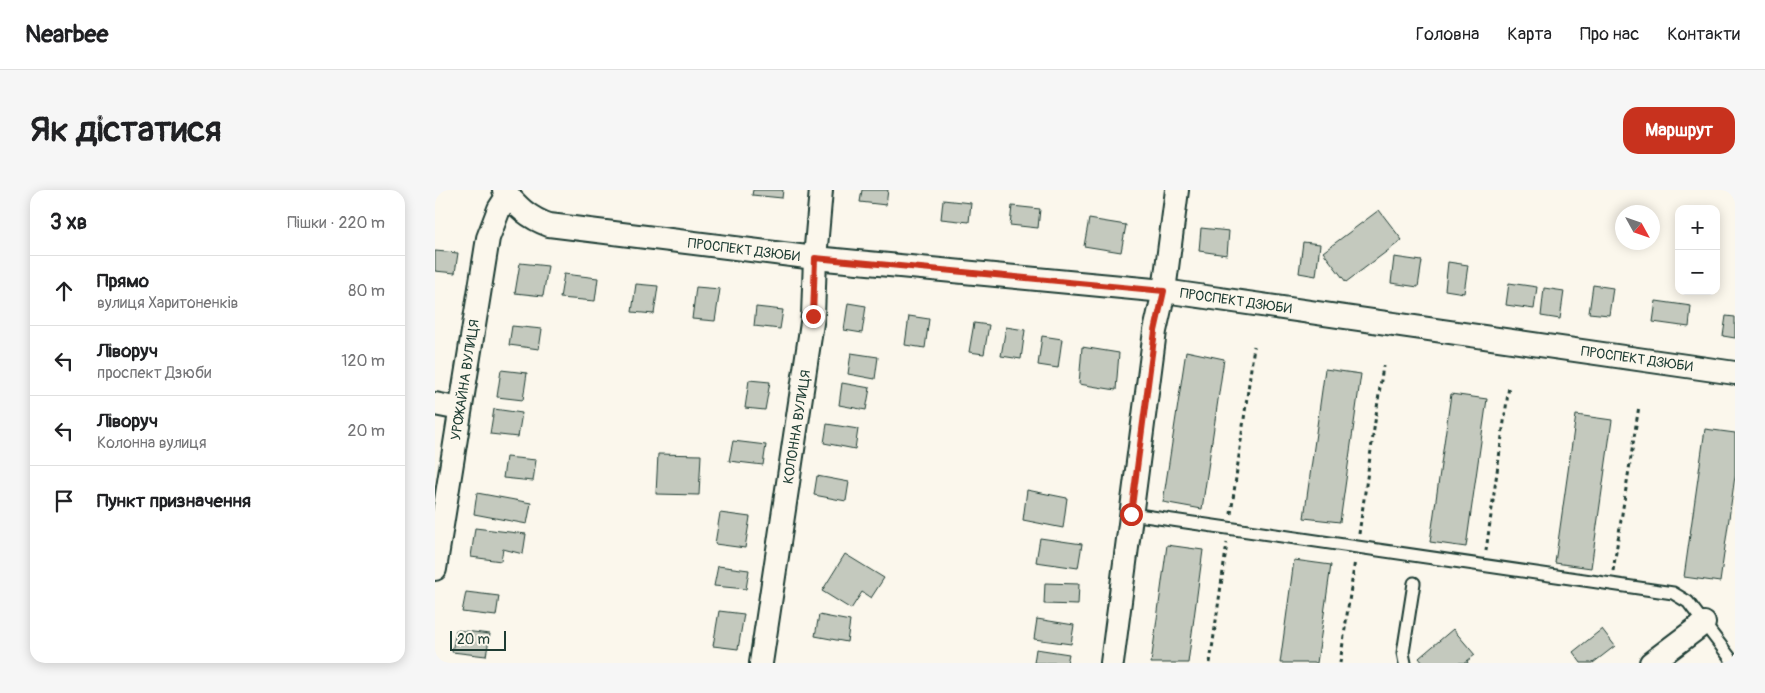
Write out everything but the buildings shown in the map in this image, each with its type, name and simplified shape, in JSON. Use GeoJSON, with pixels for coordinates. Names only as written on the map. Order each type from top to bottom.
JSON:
{"type":"FeatureCollection","features":[{"type":"Feature","properties":{"kind":"street","name":"КОЛОННА ВУЛИЦЯ"},"geometry":{"type":"LineString","coordinates":[[761,663],[813,316],[815,258],[821,190]]}},
{"type":"Feature","properties":{"kind":"street"},"geometry":{"type":"LineString","coordinates":[[1112,663],[1155,331],[1164,291],[1177,190]]}},
{"type":"Feature","properties":{"kind":"street","name":"ПРОСПЕКТ ДЗЮБИ"},"geometry":{"type":"LineString","coordinates":[[506,193],[518,208],[534,220],[549,225],[815,258],[1164,291],[1735,373]]}},
{"type":"Feature","properties":{"kind":"street","name":"УРОЖАЙНА ВУЛИЦЯ"},"geometry":{"type":"LineString","coordinates":[[435,569],[459,409],[488,238],[506,193]]}},
{"type":"Feature","properties":{"kind":"street"},"geometry":{"type":"LineString","coordinates":[[435,404],[459,409]]}},
{"type":"Feature","properties":{"kind":"street"},"geometry":{"type":"LineString","coordinates":[[1651,663],[1704,623]]}},
{"type":"Feature","properties":{"kind":"lane"},"geometry":{"type":"LineString","coordinates":[[1131,514],[1673,593],[1688,602],[1734,663]]}},
{"type":"Feature","properties":{"kind":"lane"},"geometry":{"type":"LineString","coordinates":[[1405,663],[1403,653],[1414,583]]}},
{"type":"Feature","properties":{"kind":"path"},"geometry":{"type":"LineString","coordinates":[[1231,515],[1254,346]]}},
{"type":"Feature","properties":{"kind":"path"},"geometry":{"type":"LineString","coordinates":[[1340,663],[1383,366]]}},
{"type":"Feature","properties":{"kind":"path"},"geometry":{"type":"LineString","coordinates":[[1484,566],[1509,386]]}},
{"type":"Feature","properties":{"kind":"path"},"geometry":{"type":"LineString","coordinates":[[1611,584],[1639,406]]}},
{"type":"Feature","properties":{"kind":"path"},"geometry":{"type":"LineString","coordinates":[[1210,663],[1228,534]]}},
{"type":"Feature","properties":{"kind":"route"},"geometry":{"type":"LineString","coordinates":[[813,316],[815,258],[1164,291],[1155,331],[1131,514]]}}]}
